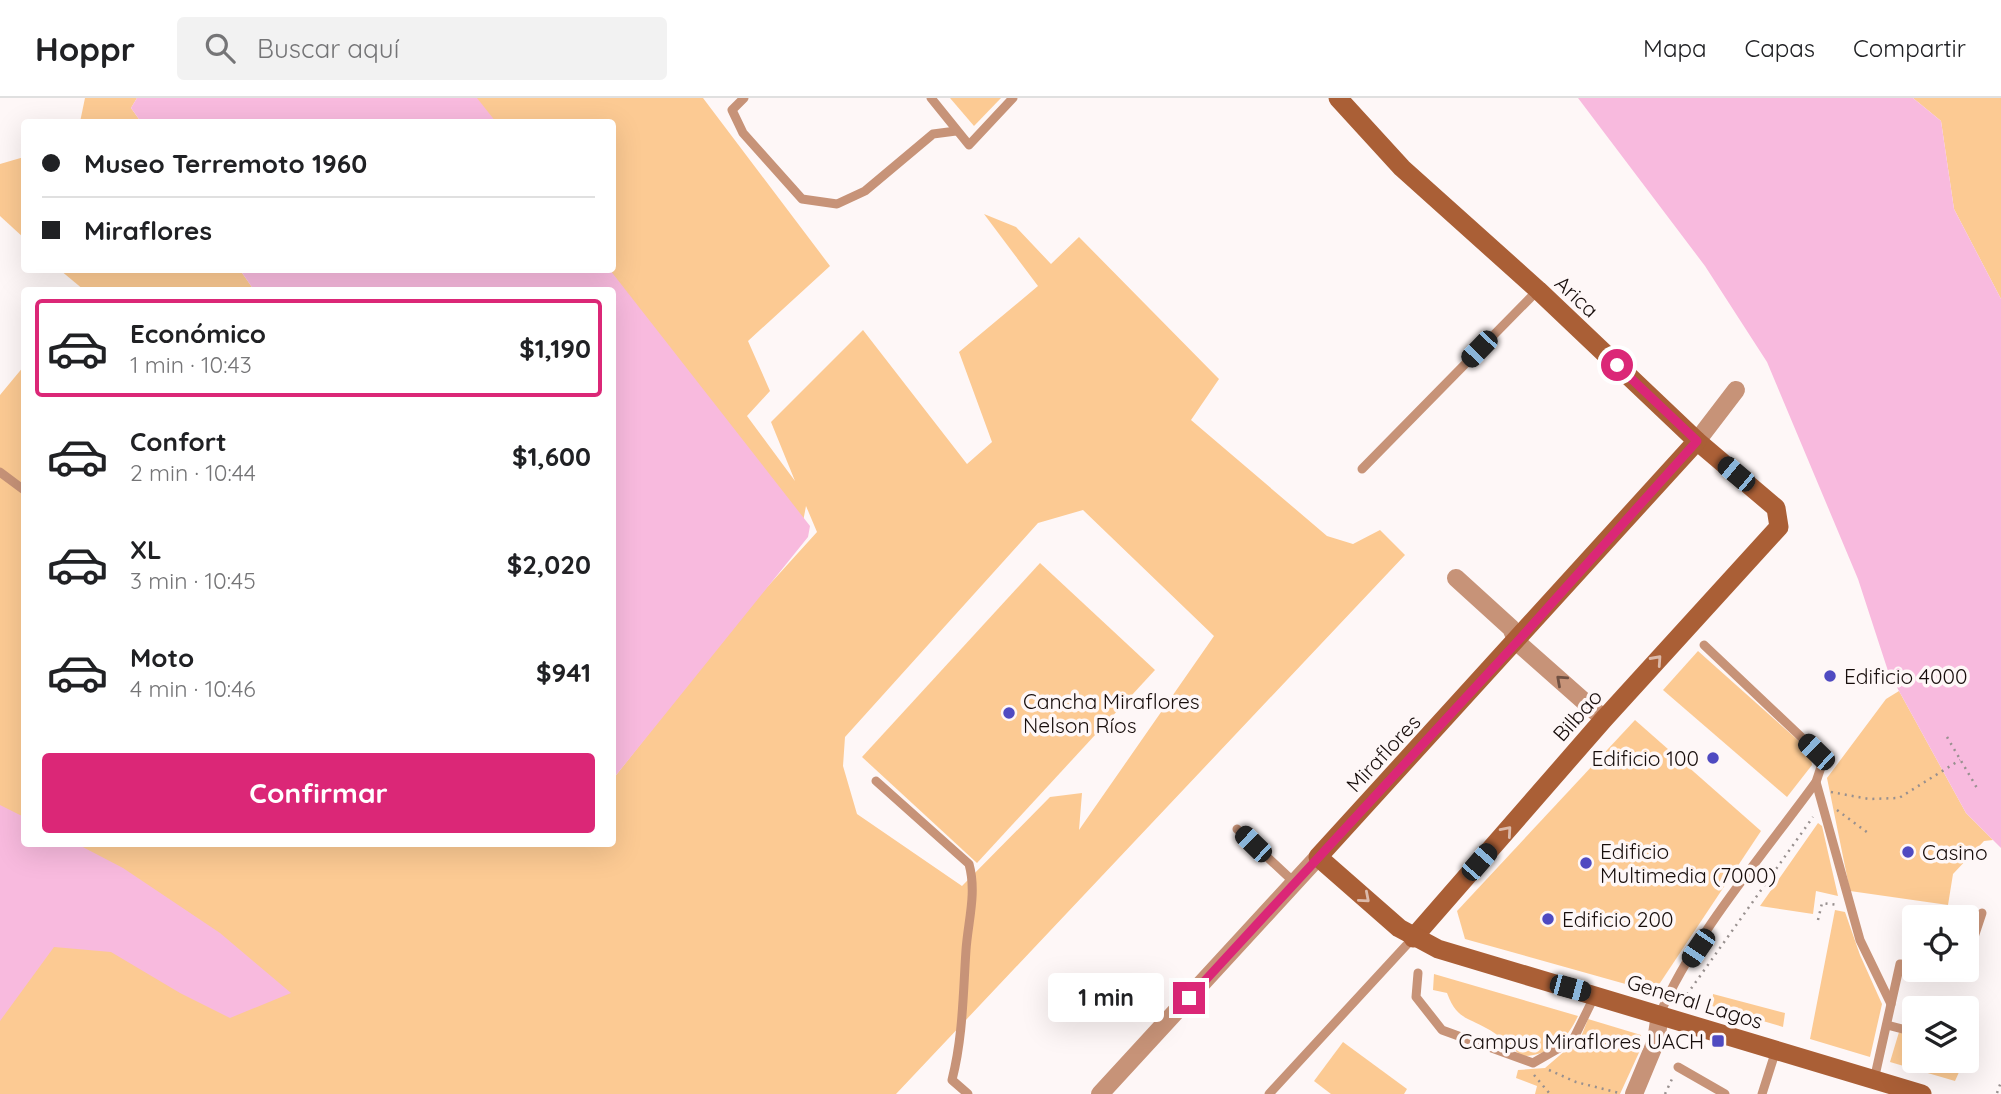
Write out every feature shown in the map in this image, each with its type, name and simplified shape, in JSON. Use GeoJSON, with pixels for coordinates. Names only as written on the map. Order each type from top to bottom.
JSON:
{"type":"FeatureCollection","features":[{"type":"Feature","properties":{"kind":"main road","name":"Arica"},"geometry":{"type":"LineString","coordinates":[[1338,98],[1402,168],[1538,290],[1697,441],[1776,508],[1779,527]]}},
{"type":"Feature","properties":{"kind":"main road","name":"Miraflores"},"geometry":{"type":"LineString","coordinates":[[1318,857],[1517,642],[1697,441]]}},
{"type":"Feature","properties":{"kind":"main road","name":"Bilbao"},"geometry":{"type":"LineString","coordinates":[[1413,937],[1604,719],[1779,527]]}},
{"type":"Feature","properties":{"kind":"main road","name":"General Lagos"},"geometry":{"type":"LineString","coordinates":[[1318,857],[1413,937],[1470,961],[1667,1016],[1917,1093]]}},
{"type":"Feature","properties":{"kind":"street"},"geometry":{"type":"LineString","coordinates":[[1697,441],[1736,390]]}},
{"type":"Feature","properties":{"kind":"street"},"geometry":{"type":"LineString","coordinates":[[1456,578],[1511,628],[1517,642],[1604,719]]}},
{"type":"Feature","properties":{"kind":"street","name":"Miraflores"},"geometry":{"type":"LineString","coordinates":[[1100,1094],[1318,857]]}},
{"type":"Feature","properties":{"kind":"street"},"geometry":{"type":"LineString","coordinates":[[1634,1094],[1667,1016]]}},
{"type":"Feature","properties":{"kind":"lane"},"geometry":{"type":"LineString","coordinates":[[744,98],[732,110],[743,133],[802,200],[837,204],[866,191],[933,134],[956,131]]}},
{"type":"Feature","properties":{"kind":"lane"},"geometry":{"type":"LineString","coordinates":[[931,98],[969,145],[1013,98]]}},
{"type":"Feature","properties":{"kind":"lane"},"geometry":{"type":"LineString","coordinates":[[1362,468],[1538,290]]}},
{"type":"Feature","properties":{"kind":"lane"},"geometry":{"type":"LineString","coordinates":[[0,472],[21,488]]}},
{"type":"Feature","properties":{"kind":"lane"},"geometry":{"type":"LineString","coordinates":[[1667,1016],[1674,983],[1816,782],[1822,764],[1816,752],[1704,645]]}},
{"type":"Feature","properties":{"kind":"lane"},"geometry":{"type":"LineString","coordinates":[[876,781],[969,864],[974,884],[960,1049],[952,1080],[968,1094]]}},
{"type":"Feature","properties":{"kind":"lane"},"geometry":{"type":"LineString","coordinates":[[1816,782],[1860,940],[1891,1004]]}},
{"type":"Feature","properties":{"kind":"lane"},"geometry":{"type":"LineString","coordinates":[[1237,829],[1295,883]]}},
{"type":"Feature","properties":{"kind":"lane"},"geometry":{"type":"LineString","coordinates":[[1979,922],[1982,913]]}},
{"type":"Feature","properties":{"kind":"lane"},"geometry":{"type":"LineString","coordinates":[[1269,1094],[1413,937]]}},
{"type":"Feature","properties":{"kind":"lane"},"geometry":{"type":"LineString","coordinates":[[1874,1080],[1902,964]]}},
{"type":"Feature","properties":{"kind":"lane"},"geometry":{"type":"LineString","coordinates":[[1418,973],[1416,997],[1442,1030],[1533,1063],[1573,1040],[1595,995]]}},
{"type":"Feature","properties":{"kind":"lane"},"geometry":{"type":"LineString","coordinates":[[1886,1025],[1902,1029]]}},
{"type":"Feature","properties":{"kind":"lane"},"geometry":{"type":"LineString","coordinates":[[1762,1094],[1776,1050]]}},
{"type":"Feature","properties":{"kind":"lane"},"geometry":{"type":"LineString","coordinates":[[1678,1067],[1725,1094]]}},
{"type":"Feature","properties":{"kind":"path"},"geometry":{"type":"LineString","coordinates":[[1947,737],[1976,788]]}},
{"type":"Feature","properties":{"kind":"path"},"geometry":{"type":"LineString","coordinates":[[1667,1016],[1677,1008],[1832,792],[1869,799],[1899,798],[1960,760]]}},
{"type":"Feature","properties":{"kind":"path"},"geometry":{"type":"LineString","coordinates":[[1823,803],[1868,833]]}},
{"type":"Feature","properties":{"kind":"path"},"geometry":{"type":"LineString","coordinates":[[1818,920],[1822,903],[1849,906]]}},
{"type":"Feature","properties":{"kind":"path"},"geometry":{"type":"LineString","coordinates":[[1533,1063],[1576,1082],[1624,1094]]}},
{"type":"Feature","properties":{"kind":"path"},"geometry":{"type":"LineString","coordinates":[[1997,1093],[2001,1082]]}},
{"type":"Feature","properties":{"kind":"shaded area"},"geometry":{"type":"Polygon","coordinates":[[[85,98],[137,98],[131,108],[139,119],[81,119],[85,98]]]}},
{"type":"Feature","properties":{"kind":"shaded area"},"geometry":{"type":"Polygon","coordinates":[[[137,98],[477,98],[494,119],[139,119],[131,108],[137,98]]]}},
{"type":"Feature","properties":{"kind":"shaded area"},"geometry":{"type":"Polygon","coordinates":[[[145,98],[703,98],[830,266],[748,341],[770,391],[747,416],[795,481],[771,422],[863,330],[967,464],[992,442],[959,352],[1038,286],[984,214],[1016,227],[1051,264],[1079,237],[1219,379],[1191,420],[1327,536],[1353,544],[1380,530],[1405,555],[896,1094],[0,1094],[0,395],[21,370],[21,847],[616,847],[616,775],[742,615],[817,532],[806,506],[802,527],[616,295],[616,287],[559,287],[313,273],[616,273],[616,119],[156,119],[145,98]],[[1083,510],[1038,523],[845,737],[843,766],[857,814],[962,886],[1050,797],[1082,793],[1079,830],[1214,636],[1083,510]]]}},
{"type":"Feature","properties":{"kind":"shaded area"},"geometry":{"type":"Polygon","coordinates":[[[950,98],[1001,98],[974,126],[950,98]]]}},
{"type":"Feature","properties":{"kind":"shaded area"},"geometry":{"type":"Polygon","coordinates":[[[1578,98],[1913,98],[1941,121],[1954,209],[2001,299],[2001,848],[1966,813],[1888,671],[1858,579],[1767,362],[1705,266],[1578,98]]]}},
{"type":"Feature","properties":{"kind":"shaded area"},"geometry":{"type":"Polygon","coordinates":[[[1913,98],[2001,98],[2001,299],[1954,209],[1941,121],[1913,98]]]}},
{"type":"Feature","properties":{"kind":"shaded area"},"geometry":{"type":"Polygon","coordinates":[[[21,158],[21,235],[0,216],[0,164],[21,158]]]}},
{"type":"Feature","properties":{"kind":"shaded area"},"geometry":{"type":"Polygon","coordinates":[[[64,273],[242,273],[252,287],[80,287],[64,273]]]}},
{"type":"Feature","properties":{"kind":"shaded area"},"geometry":{"type":"Polygon","coordinates":[[[242,273],[612,273],[810,526],[808,537],[616,775],[616,287],[252,287],[242,273]]]}},
{"type":"Feature","properties":{"kind":"shaded area","name":"Cancha Miraflores Nelson Ríos"},"geometry":{"type":"Polygon","coordinates":[[[1040,563],[1155,670],[977,863],[862,757],[1040,563]]]}},
{"type":"Feature","properties":{"kind":"shaded area"},"geometry":{"type":"Polygon","coordinates":[[[1698,651],[1810,751],[1812,765],[1787,797],[1663,690],[1698,651]]]}},
{"type":"Feature","properties":{"kind":"shaded area"},"geometry":{"type":"Polygon","coordinates":[[[1899,691],[1966,813],[1993,840],[1984,841],[1953,874],[1948,905],[1850,891],[1827,778],[1886,699],[1899,691]]]}},
{"type":"Feature","properties":{"kind":"shaded area"},"geometry":{"type":"Polygon","coordinates":[[[1635,720],[1761,831],[1654,992],[1465,939],[1457,911],[1635,720]]]}},
{"type":"Feature","properties":{"kind":"shaded area"},"geometry":{"type":"Polygon","coordinates":[[[0,805],[21,816],[21,847],[83,847],[123,868],[220,933],[291,993],[230,1018],[180,993],[111,952],[54,947],[0,1021],[0,805]]]}},
{"type":"Feature","properties":{"kind":"shaded area"},"geometry":{"type":"Polygon","coordinates":[[[1818,823],[1822,826],[1838,896],[1816,891],[1813,914],[1760,906],[1818,823]]]}},
{"type":"Feature","properties":{"kind":"shaded area"},"geometry":{"type":"Polygon","coordinates":[[[1835,910],[1845,912],[1860,955],[1882,1004],[1870,1057],[1810,1039],[1835,910]]]}},
{"type":"Feature","properties":{"kind":"shaded area"},"geometry":{"type":"Polygon","coordinates":[[[1434,974],[1578,1016],[1568,1033],[1549,1050],[1522,1056],[1496,1034],[1458,1012],[1447,993],[1433,990],[1434,974]]]}},
{"type":"Feature","properties":{"kind":"shaded area"},"geometry":{"type":"Polygon","coordinates":[[[1713,994],[1785,1013],[1783,1027],[1712,1006],[1713,994]]]}},
{"type":"Feature","properties":{"kind":"shaded area"},"geometry":{"type":"Polygon","coordinates":[[[1588,1019],[1641,1035],[1642,1046],[1620,1094],[1535,1094],[1537,1086],[1516,1078],[1518,1070],[1545,1068],[1581,1037],[1588,1019]]]}},
{"type":"Feature","properties":{"kind":"shaded area"},"geometry":{"type":"Polygon","coordinates":[[[1899,1032],[1902,1033],[1902,1066],[1890,1062],[1899,1032]]]}},
{"type":"Feature","properties":{"kind":"shaded area"},"geometry":{"type":"Polygon","coordinates":[[[1343,1042],[1407,1089],[1404,1094],[1331,1094],[1314,1081],[1343,1042]]]}},
{"type":"Feature","properties":{"kind":"shaded area"},"geometry":{"type":"Polygon","coordinates":[[[1928,1073],[1959,1073],[1955,1081],[1928,1073]]]}},
{"type":"Feature","properties":{"kind":"place","name":"Edificio 4000"},"geometry":{"type":"Point","coordinates":[1830,676]}},
{"type":"Feature","properties":{"kind":"place","name":"Cancha Miraflores Nelson Ríos"},"geometry":{"type":"Point","coordinates":[1009,713]}},
{"type":"Feature","properties":{"kind":"place","name":"Edificio 100"},"geometry":{"type":"Point","coordinates":[1713,758]}},
{"type":"Feature","properties":{"kind":"place","name":"Casino"},"geometry":{"type":"Point","coordinates":[1908,852]}},
{"type":"Feature","properties":{"kind":"place","name":"Edificio Multimedia (7000)"},"geometry":{"type":"Point","coordinates":[1586,863]}},
{"type":"Feature","properties":{"kind":"place","name":"Edificio 200"},"geometry":{"type":"Point","coordinates":[1548,919]}},
{"type":"Feature","properties":{"kind":"place","name":"Campus Miraflores UACH"},"geometry":{"type":"Point","coordinates":[1718,1041]}},
{"type":"Feature","properties":{"kind":"route"},"geometry":{"type":"LineString","coordinates":[[1189,998],[1517,642],[1697,441],[1617,365]]}}]}
